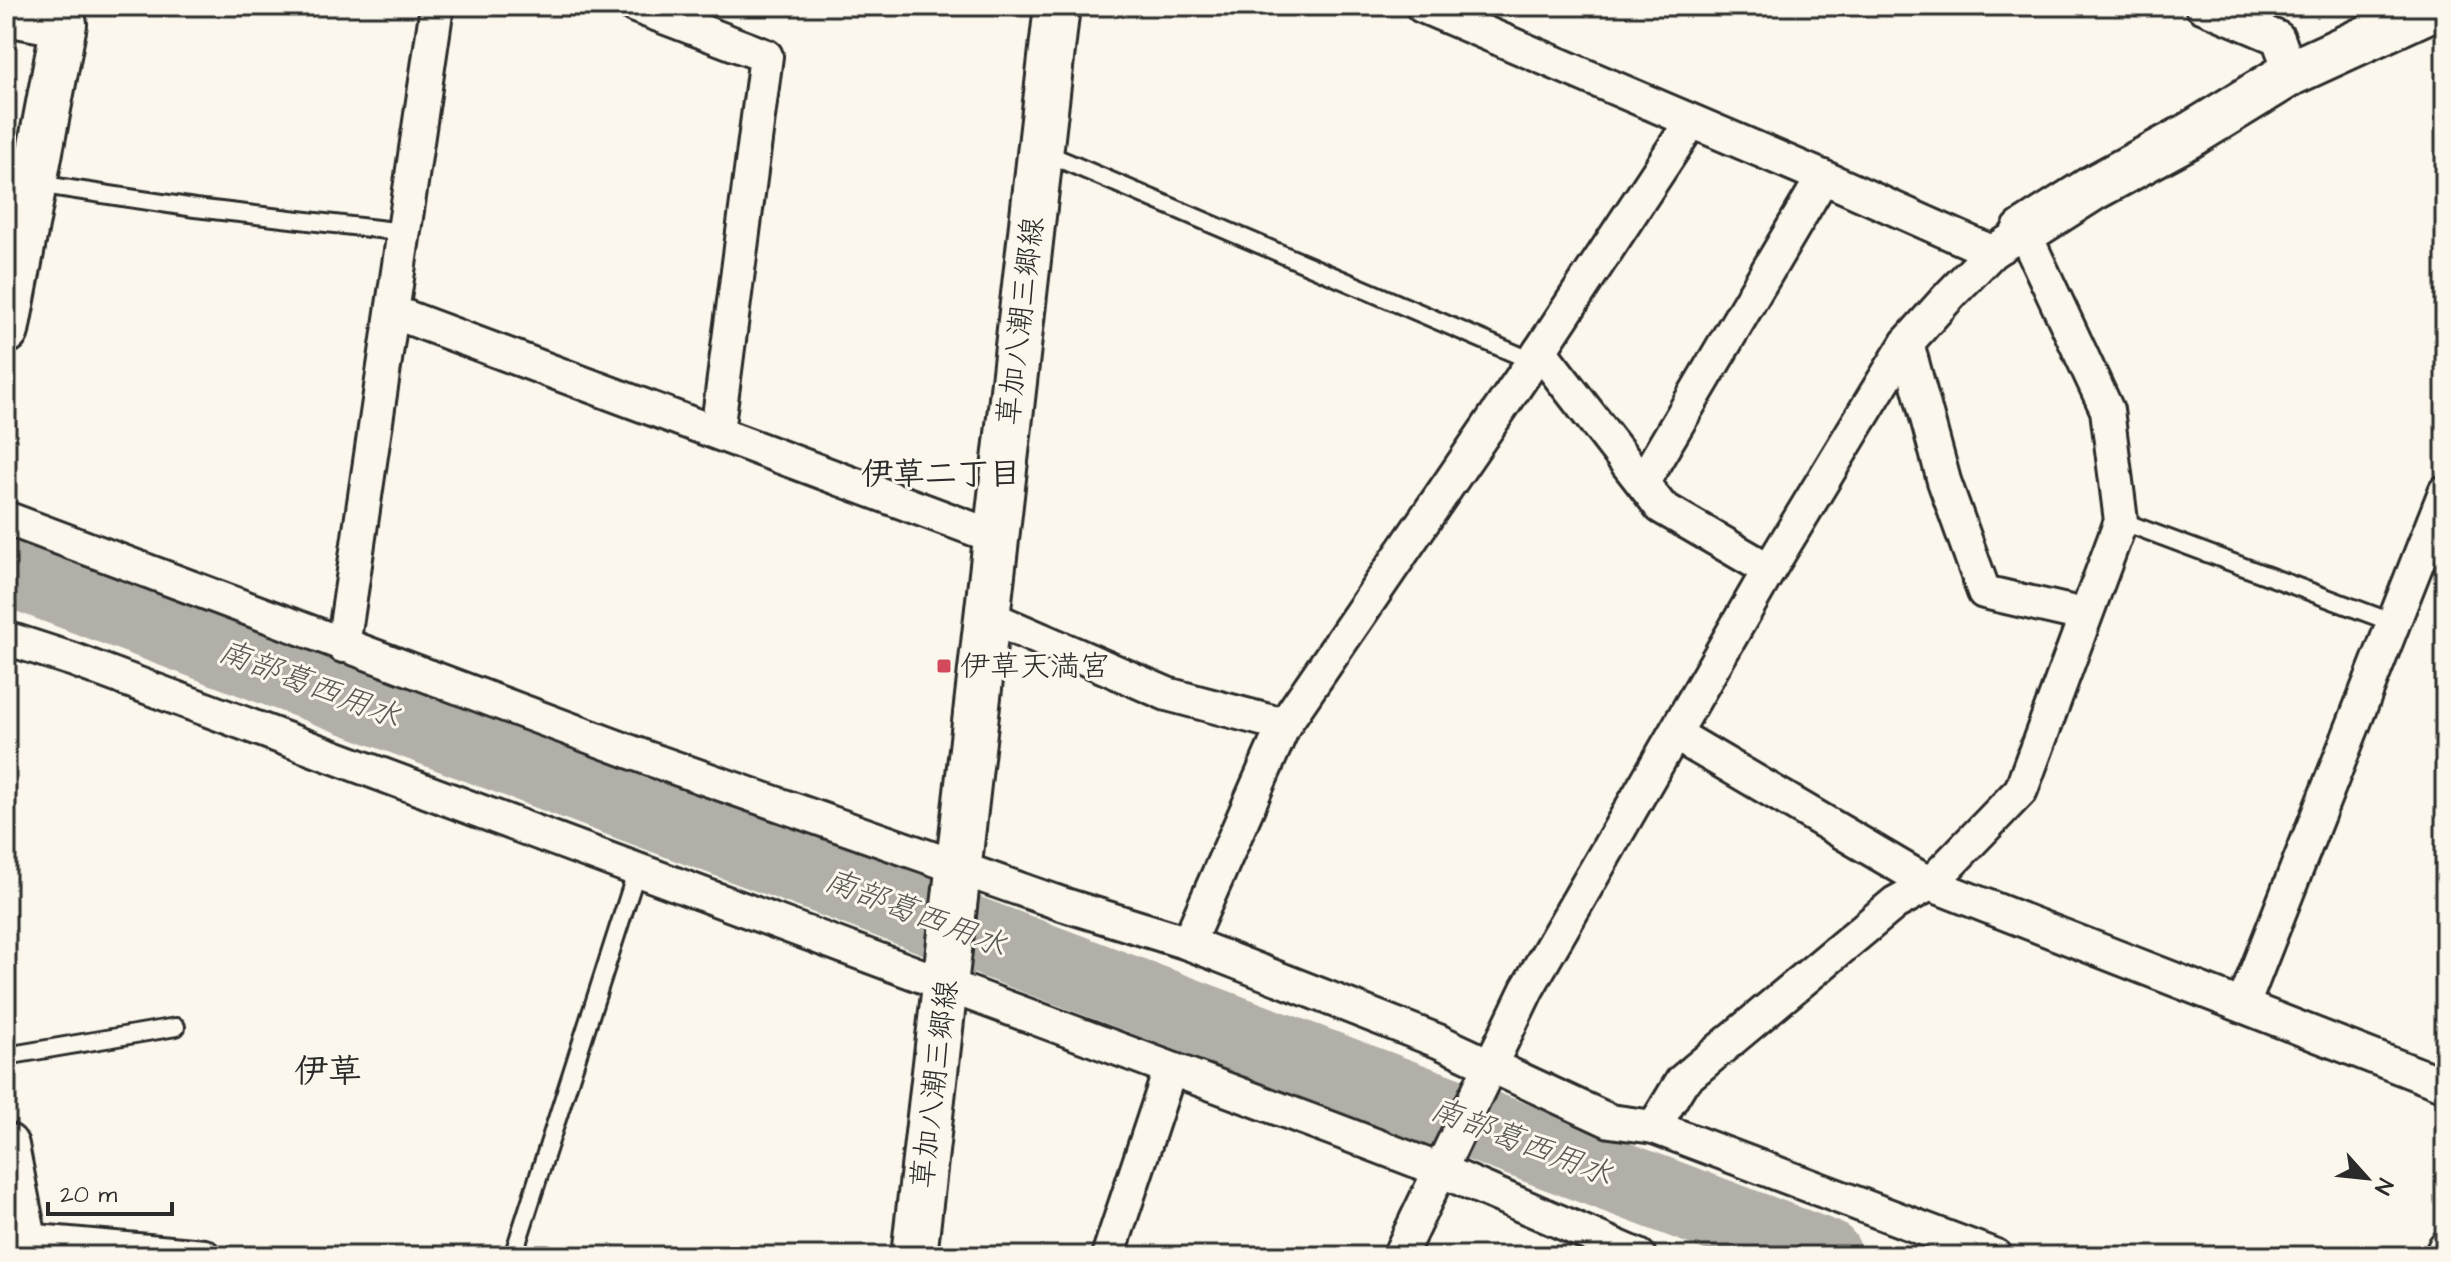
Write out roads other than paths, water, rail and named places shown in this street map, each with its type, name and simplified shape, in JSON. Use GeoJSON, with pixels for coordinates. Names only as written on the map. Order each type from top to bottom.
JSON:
{"type":"FeatureCollection","features":[{"type":"Feature","properties":{"kind":"main road","name":"草加八潮三郷線"},"geometry":{"type":"LineString","coordinates":[[914,1256],[1057,6]]}},
{"type":"Feature","properties":{"kind":"main road"},"geometry":{"type":"LineString","coordinates":[[2008,242],[2093,188],[2187,137],[2291,73],[2437,6]]}},
{"type":"Feature","properties":{"kind":"main road"},"geometry":{"type":"LineString","coordinates":[[6,13],[66,15],[6,331]]}},
{"type":"Feature","properties":{"kind":"main road"},"geometry":{"type":"LineString","coordinates":[[6,1146],[26,1248]]}},
{"type":"Feature","properties":{"kind":"street"},"geometry":{"type":"LineString","coordinates":[[343,646],[437,6]]}},
{"type":"Feature","properties":{"kind":"street"},"geometry":{"type":"LineString","coordinates":[[635,6],[766,56],[717,432]]}},
{"type":"Feature","properties":{"kind":"street"},"geometry":{"type":"LineString","coordinates":[[2202,6],[2278,38],[2291,73]]}},
{"type":"Feature","properties":{"kind":"street"},"geometry":{"type":"LineString","coordinates":[[1434,8],[1823,177],[2008,242],[2107,410],[2121,521],[2021,790],[1930,884],[1895,903],[1682,1081],[1654,1127]]}},
{"type":"Feature","properties":{"kind":"street"},"geometry":{"type":"LineString","coordinates":[[1188,943],[1284,725],[1536,356],[1691,122]]}},
{"type":"Feature","properties":{"kind":"street"},"geometry":{"type":"LineString","coordinates":[[1643,482],[1823,177]]}},
{"type":"Feature","properties":{"kind":"street"},"geometry":{"type":"LineString","coordinates":[[1399,1256],[1527,989],[1769,570],[1907,343],[2008,242]]}},
{"type":"Feature","properties":{"kind":"street"},"geometry":{"type":"LineString","coordinates":[[393,312],[995,537]]}},
{"type":"Feature","properties":{"kind":"street"},"geometry":{"type":"LineString","coordinates":[[1907,343],[1944,481],[1984,592],[2084,615]]}},
{"type":"Feature","properties":{"kind":"street"},"geometry":{"type":"LineString","coordinates":[[1536,356],[1661,507],[1769,570]]}},
{"type":"Feature","properties":{"kind":"street"},"geometry":{"type":"LineString","coordinates":[[2243,1005],[2445,492]]}},
{"type":"Feature","properties":{"kind":"street"},"geometry":{"type":"LineString","coordinates":[[6,518],[956,877],[1062,904],[1188,943],[1438,1041],[1485,1079],[1610,1121],[1654,1127],[1996,1256]]}},
{"type":"Feature","properties":{"kind":"street"},"geometry":{"type":"LineString","coordinates":[[987,616],[1167,694],[1284,725]]}},
{"type":"Feature","properties":{"kind":"street"},"geometry":{"type":"LineString","coordinates":[[6,638],[88,665],[637,870],[947,974],[1170,1070],[1443,1163],[1639,1256]]}},
{"type":"Feature","properties":{"kind":"street"},"geometry":{"type":"LineString","coordinates":[[1675,734],[1930,884],[2445,1085]]}},
{"type":"Feature","properties":{"kind":"street"},"geometry":{"type":"LineString","coordinates":[[1108,1256],[1170,1070]]}},
{"type":"Feature","properties":{"kind":"street"},"geometry":{"type":"LineString","coordinates":[[2441,1256],[2445,1247]]}},
{"type":"Feature","properties":{"kind":"street"},"geometry":{"type":"LineString","coordinates":[[26,1248],[204,1256]]}},
{"type":"Feature","properties":{"kind":"lane"},"geometry":{"type":"LineString","coordinates":[[1040,151],[1536,356]]}},
{"type":"Feature","properties":{"kind":"lane"},"geometry":{"type":"LineString","coordinates":[[35,184],[195,208],[404,232]]}},
{"type":"Feature","properties":{"kind":"lane"},"geometry":{"type":"LineString","coordinates":[[2121,521],[2394,623]]}},
{"type":"Feature","properties":{"kind":"lane"},"geometry":{"type":"LineString","coordinates":[[513,1256],[637,870]]}},
{"type":"Feature","properties":{"kind":"lane"},"geometry":{"type":"LineString","coordinates":[[6,1056],[176,1027]]}},
{"type":"Feature","properties":{"kind":"waterway","name":"南部葛西用水"},"geometry":{"type":"LineString","coordinates":[[6,568],[1825,1256]]}},
{"type":"Feature","properties":{"kind":"place","name":"伊草天満宮"},"geometry":{"type":"Point","coordinates":[944,666]}},
{"type":"Feature","properties":{"kind":"district","name":"伊草二丁目"},"geometry":{"type":"Point","coordinates":[941,473]}},
{"type":"Feature","properties":{"kind":"district","name":"伊草"},"geometry":{"type":"Point","coordinates":[328,1070]}}]}
